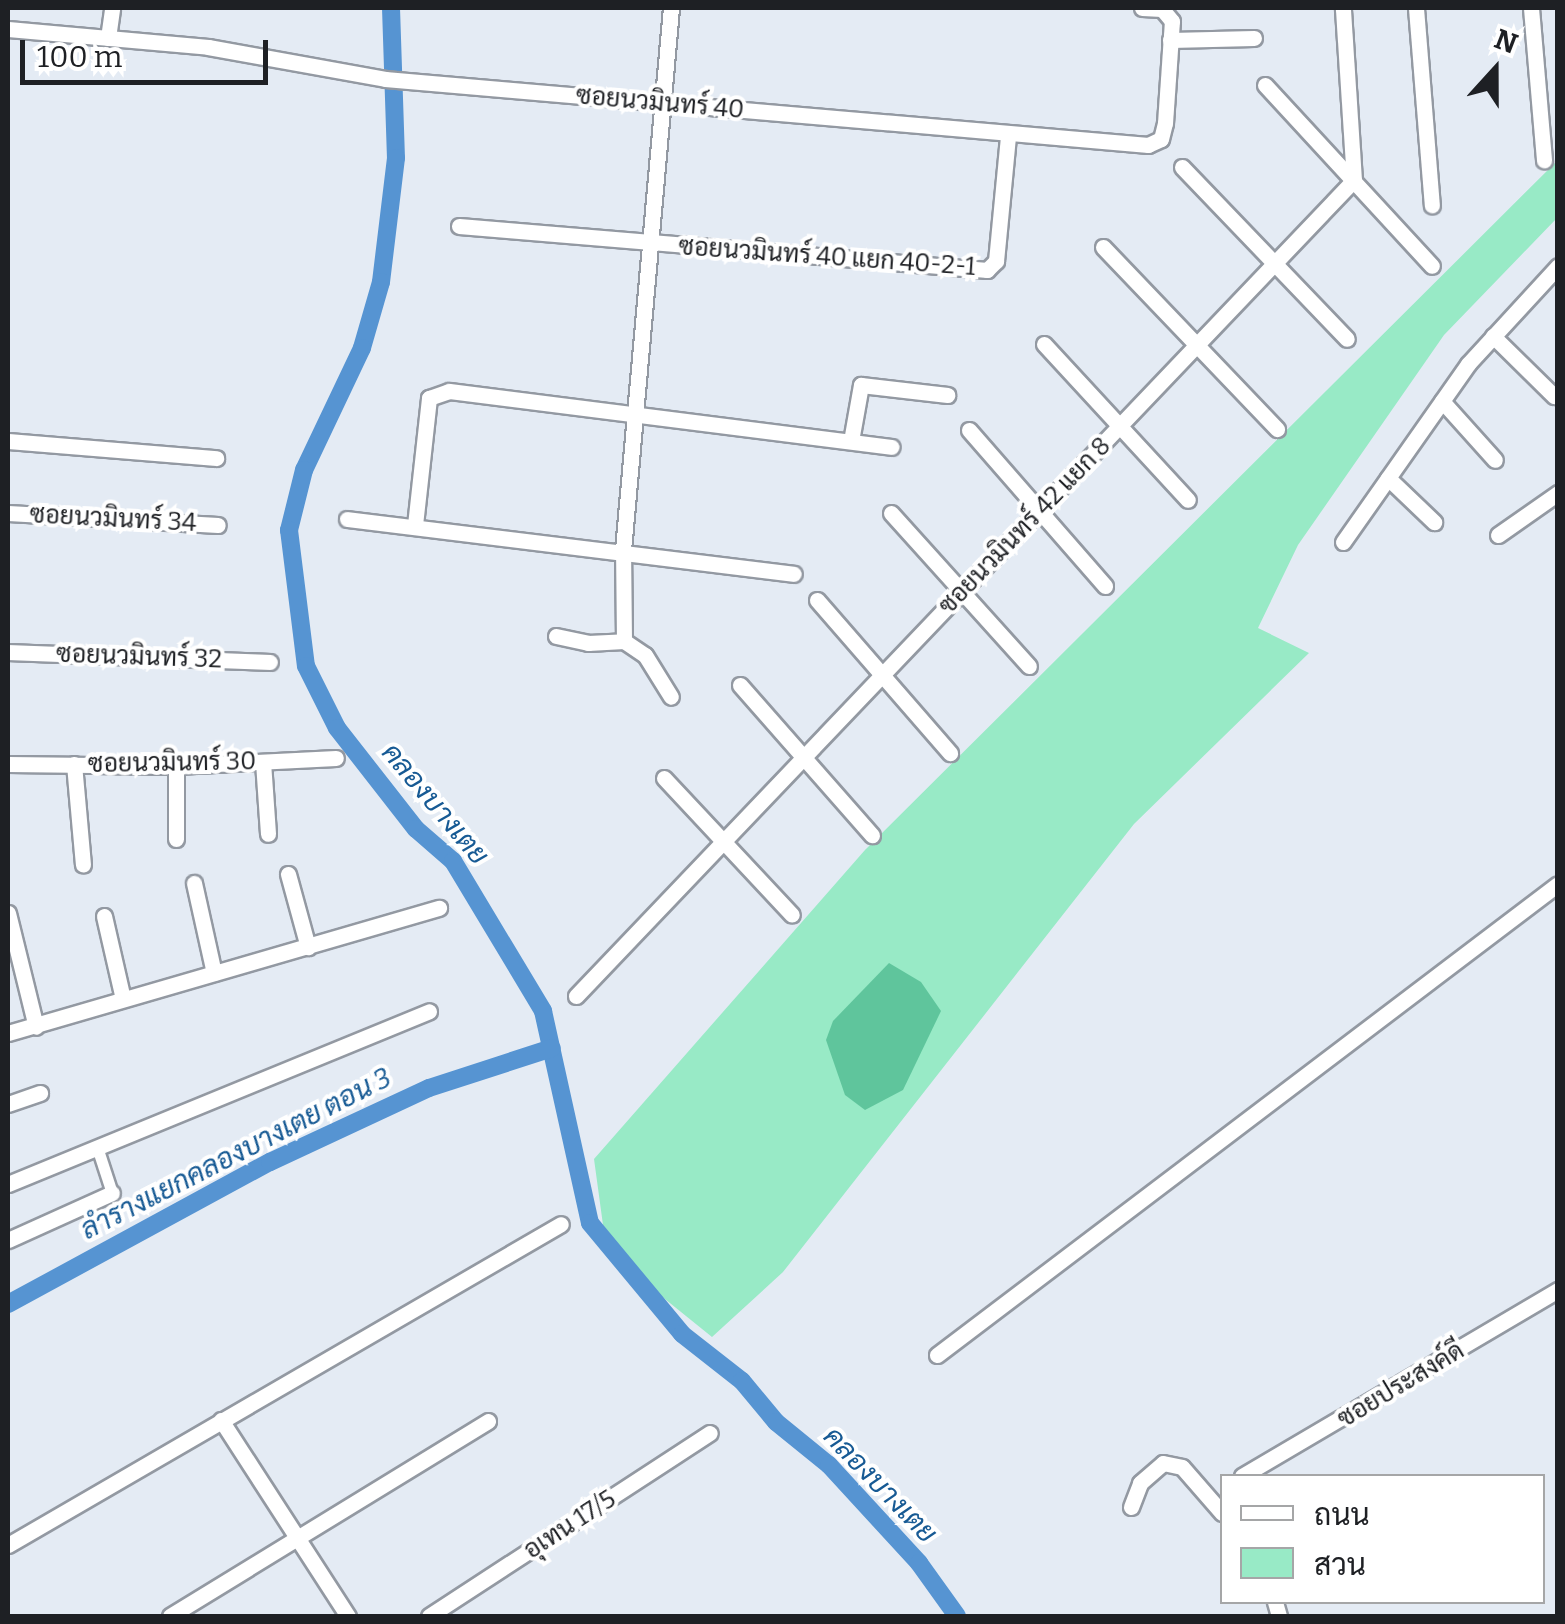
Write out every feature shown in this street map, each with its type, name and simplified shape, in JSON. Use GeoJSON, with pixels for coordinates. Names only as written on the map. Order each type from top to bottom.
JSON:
{"type":"FeatureCollection","features":[{"type":"Feature","properties":{"kind":"street"},"geometry":{"type":"LineString","coordinates":[[108,38],[112,8]]}},
{"type":"Feature","properties":{"kind":"street"},"geometry":{"type":"LineString","coordinates":[[624,641],[623,550],[640,415],[649,243],[671,8]]}},
{"type":"Feature","properties":{"kind":"street"},"geometry":{"type":"LineString","coordinates":[[1142,8],[1168,14],[1170,40],[1254,38]]}},
{"type":"Feature","properties":{"kind":"street"},"geometry":{"type":"LineString","coordinates":[[1343,8],[1354,180]]}},
{"type":"Feature","properties":{"kind":"street"},"geometry":{"type":"LineString","coordinates":[[1416,8],[1432,205]]}},
{"type":"Feature","properties":{"kind":"street"},"geometry":{"type":"LineString","coordinates":[[1531,8],[1544,160]]}},
{"type":"Feature","properties":{"kind":"street","name":"ซอยนวมินทร์ 40"},"geometry":{"type":"LineString","coordinates":[[8,29],[208,46],[385,79],[665,102],[1008,137],[1148,145],[1160,138],[1170,40]]}},
{"type":"Feature","properties":{"kind":"street"},"geometry":{"type":"LineString","coordinates":[[1264,84],[1432,266]]}},
{"type":"Feature","properties":{"kind":"street","name":"ซอยนวมินทร์ 40 แยก 40-2-1"},"geometry":{"type":"LineString","coordinates":[[649,243],[987,270],[996,261],[1008,137]]}},
{"type":"Feature","properties":{"kind":"street"},"geometry":{"type":"LineString","coordinates":[[1182,168],[1347,339]]}},
{"type":"Feature","properties":{"kind":"street","name":"ซอยนวมินทร์ 42 แยก 8"},"geometry":{"type":"LineString","coordinates":[[576,996],[1354,180]]}},
{"type":"Feature","properties":{"kind":"street"},"geometry":{"type":"LineString","coordinates":[[459,226],[649,243]]}},
{"type":"Feature","properties":{"kind":"street"},"geometry":{"type":"LineString","coordinates":[[1103,247],[1199,343],[1277,429]]}},
{"type":"Feature","properties":{"kind":"street"},"geometry":{"type":"LineString","coordinates":[[1343,542],[1492,336],[1555,275]]}},
{"type":"Feature","properties":{"kind":"street"},"geometry":{"type":"LineString","coordinates":[[1492,336],[1554,396]]}},
{"type":"Feature","properties":{"kind":"street"},"geometry":{"type":"LineString","coordinates":[[1044,344],[1188,500]]}},
{"type":"Feature","properties":{"kind":"street"},"geometry":{"type":"LineString","coordinates":[[851,441],[861,386],[947,395]]}},
{"type":"Feature","properties":{"kind":"street"},"geometry":{"type":"LineString","coordinates":[[416,525],[430,398],[437,393],[891,447]]}},
{"type":"Feature","properties":{"kind":"street"},"geometry":{"type":"LineString","coordinates":[[1442,401],[1495,460]]}},
{"type":"Feature","properties":{"kind":"street"},"geometry":{"type":"LineString","coordinates":[[969,430],[1042,509],[1105,586]]}},
{"type":"Feature","properties":{"kind":"street"},"geometry":{"type":"LineString","coordinates":[[8,441],[216,458]]}},
{"type":"Feature","properties":{"kind":"street"},"geometry":{"type":"LineString","coordinates":[[1388,478],[1434,522]]}},
{"type":"Feature","properties":{"kind":"street"},"geometry":{"type":"LineString","coordinates":[[1498,535],[1555,501]]}},
{"type":"Feature","properties":{"kind":"street"},"geometry":{"type":"LineString","coordinates":[[891,513],[1029,666]]}},
{"type":"Feature","properties":{"kind":"street","name":"ซอยนวมินทร์ 34"},"geometry":{"type":"LineString","coordinates":[[8,514],[218,525]]}},
{"type":"Feature","properties":{"kind":"street"},"geometry":{"type":"LineString","coordinates":[[347,519],[794,574]]}},
{"type":"Feature","properties":{"kind":"street"},"geometry":{"type":"LineString","coordinates":[[818,600],[950,753]]}},
{"type":"Feature","properties":{"kind":"street"},"geometry":{"type":"LineString","coordinates":[[556,636],[588,643],[624,641],[645,655],[671,696]]}},
{"type":"Feature","properties":{"kind":"street","name":"ซอยนวมินทร์ 32"},"geometry":{"type":"LineString","coordinates":[[8,652],[270,662]]}},
{"type":"Feature","properties":{"kind":"street"},"geometry":{"type":"LineString","coordinates":[[740,685],[872,835]]}},
{"type":"Feature","properties":{"kind":"street","name":"ซอยนวมินทร์ 30"},"geometry":{"type":"LineString","coordinates":[[8,764],[176,766],[336,758]]}},
{"type":"Feature","properties":{"kind":"street"},"geometry":{"type":"LineString","coordinates":[[263,762],[268,834]]}},
{"type":"Feature","properties":{"kind":"street"},"geometry":{"type":"LineString","coordinates":[[74,764],[83,865]]}},
{"type":"Feature","properties":{"kind":"street"},"geometry":{"type":"LineString","coordinates":[[176,766],[176,840]]}},
{"type":"Feature","properties":{"kind":"street"},"geometry":{"type":"LineString","coordinates":[[664,778],[792,915]]}},
{"type":"Feature","properties":{"kind":"street"},"geometry":{"type":"LineString","coordinates":[[288,874],[308,947]]}},
{"type":"Feature","properties":{"kind":"street"},"geometry":{"type":"LineString","coordinates":[[194,883],[214,974]]}},
{"type":"Feature","properties":{"kind":"street"},"geometry":{"type":"LineString","coordinates":[[937,1354],[1556,889]]}},
{"type":"Feature","properties":{"kind":"street"},"geometry":{"type":"LineString","coordinates":[[8,1033],[439,908]]}},
{"type":"Feature","properties":{"kind":"street"},"geometry":{"type":"LineString","coordinates":[[8,913],[36,1027]]}},
{"type":"Feature","properties":{"kind":"street"},"geometry":{"type":"LineString","coordinates":[[104,916],[123,999]]}},
{"type":"Feature","properties":{"kind":"street"},"geometry":{"type":"LineString","coordinates":[[8,1184],[429,1012]]}},
{"type":"Feature","properties":{"kind":"street"},"geometry":{"type":"LineString","coordinates":[[8,1104],[40,1093]]}},
{"type":"Feature","properties":{"kind":"street"},"geometry":{"type":"LineString","coordinates":[[8,1240],[112,1193],[98,1150]]}},
{"type":"Feature","properties":{"kind":"street"},"geometry":{"type":"LineString","coordinates":[[8,1545],[561,1224]]}},
{"type":"Feature","properties":{"kind":"street","name":"ซอยประสงค์ดี"},"geometry":{"type":"LineString","coordinates":[[1245,1474],[1558,1290]]}},
{"type":"Feature","properties":{"kind":"street"},"geometry":{"type":"LineString","coordinates":[[222,1420],[348,1616]]}},
{"type":"Feature","properties":{"kind":"street"},"geometry":{"type":"LineString","coordinates":[[170,1616],[298,1541],[488,1420]]}},
{"type":"Feature","properties":{"kind":"street","name":"อุเทน 17/5"},"geometry":{"type":"LineString","coordinates":[[429,1616],[710,1433]]}},
{"type":"Feature","properties":{"kind":"street"},"geometry":{"type":"LineString","coordinates":[[1131,1507],[1140,1483],[1163,1463],[1182,1467],[1217,1491]]}},
{"type":"Feature","properties":{"kind":"green space"},"geometry":{"type":"Polygon","coordinates":[[[1557,161],[1557,218],[1444,335],[1298,545],[1258,628],[1309,653],[1134,824],[783,1272],[712,1337],[655,1291],[603,1225],[594,1159],[865,850],[1557,161]]]}},
{"type":"Feature","properties":{"kind":"green space"},"geometry":{"type":"Polygon","coordinates":[[[889,963],[921,982],[941,1011],[903,1090],[865,1110],[845,1095],[826,1040],[833,1021],[889,963]]]}},
{"type":"Feature","properties":{"kind":"waterway","name":"คลองบางเตย"},"geometry":{"type":"LineString","coordinates":[[391,8],[396,158],[381,282],[362,348],[304,470],[289,530],[306,666],[337,728],[416,829],[453,861],[543,1011],[590,1223],[682,1334],[742,1381],[776,1422],[829,1465],[919,1563],[957,1616]]}},
{"type":"Feature","properties":{"kind":"waterway","name":"ลำรางแยกคลองบางเตย ตอน 3"},"geometry":{"type":"LineString","coordinates":[[8,1304],[270,1162],[429,1088],[552,1048]]}}]}
